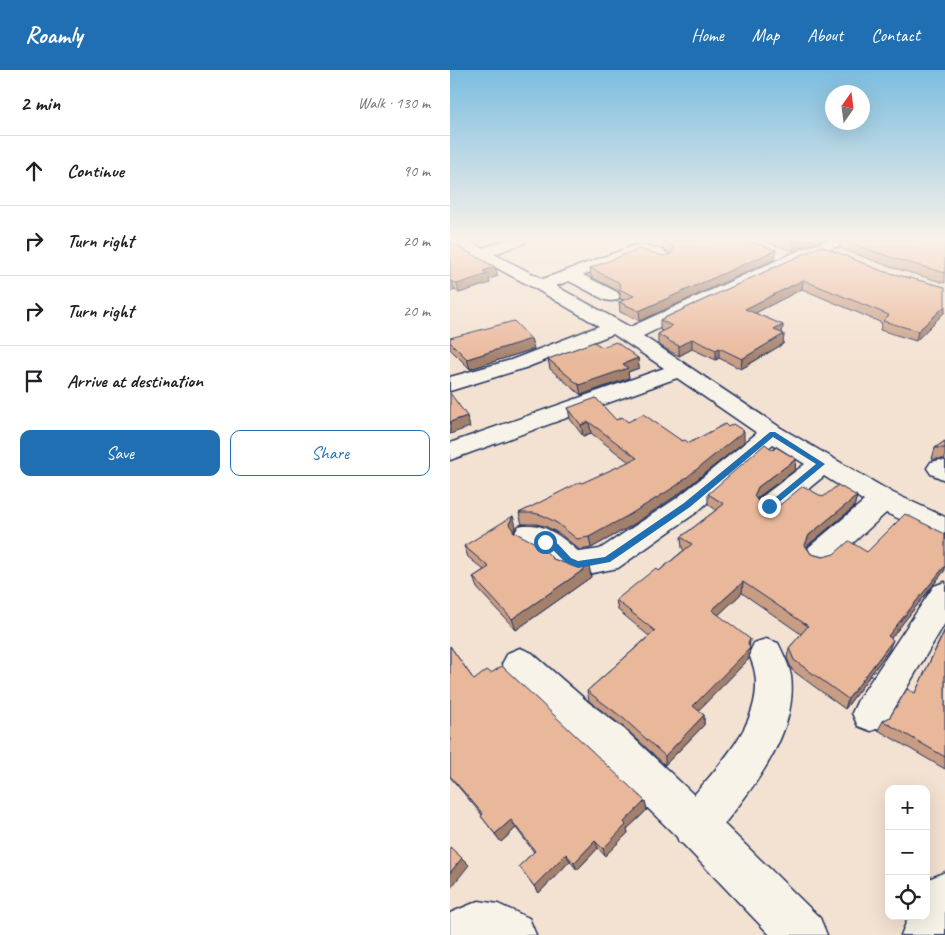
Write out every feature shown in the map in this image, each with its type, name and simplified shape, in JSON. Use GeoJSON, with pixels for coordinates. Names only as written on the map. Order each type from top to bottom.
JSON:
{"type":"FeatureCollection","features":[{"type":"Feature","properties":{"kind":"street"},"geometry":{"type":"LineString","coordinates":[[556,280],[621,331],[772,433],[882,500],[945,529]]}},
{"type":"Feature","properties":{"kind":"street"},"geometry":{"type":"LineString","coordinates":[[557,280],[611,296]]}},
{"type":"Feature","properties":{"kind":"street"},"geometry":{"type":"LineString","coordinates":[[450,384],[621,331],[740,280]]}},
{"type":"Feature","properties":{"kind":"street"},"geometry":{"type":"LineString","coordinates":[[450,452],[679,370]]}},
{"type":"Feature","properties":{"kind":"street"},"geometry":{"type":"LineString","coordinates":[[529,534],[555,547],[568,560],[578,564],[607,560],[687,505],[772,433]]}},
{"type":"Feature","properties":{"kind":"street"},"geometry":{"type":"LineString","coordinates":[[769,506],[822,464]]}},
{"type":"Feature","properties":{"kind":"street"},"geometry":{"type":"LineString","coordinates":[[820,555],[882,500]]}},
{"type":"Feature","properties":{"kind":"street"},"geometry":{"type":"LineString","coordinates":[[871,713],[945,595]]}},
{"type":"Feature","properties":{"kind":"street"},"geometry":{"type":"LineString","coordinates":[[694,827],[739,774],[765,728],[772,702],[773,676],[766,654]]}},
{"type":"Feature","properties":{"kind":"street"},"geometry":{"type":"LineString","coordinates":[[520,664],[575,716],[610,743],[738,868],[803,935]]}},
{"type":"Feature","properties":{"kind":"street"},"geometry":{"type":"LineString","coordinates":[[925,935],[945,895]]}},
{"type":"Feature","properties":{"kind":"street"},"geometry":{"type":"LineString","coordinates":[[459,935],[469,927],[482,924],[512,935]]}},
{"type":"Feature","properties":{"kind":"building"},"geometry":{"type":"Polygon","coordinates":[[[450,280],[468,280],[457,284],[452,281],[450,282],[450,280]]]}},
{"type":"Feature","properties":{"kind":"building"},"geometry":{"type":"Polygon","coordinates":[[[615,280],[708,280],[639,311],[619,302],[634,296],[619,289],[621,287],[615,280]]]}},
{"type":"Feature","properties":{"kind":"building"},"geometry":{"type":"Polygon","coordinates":[[[746,280],[802,280],[745,309],[783,325],[774,330],[784,334],[742,359],[719,348],[716,350],[692,339],[679,346],[658,334],[672,326],[660,320],[746,280]]]}},
{"type":"Feature","properties":{"kind":"building"},"geometry":{"type":"Polygon","coordinates":[[[804,280],[919,280],[945,287],[945,306],[918,331],[883,321],[889,315],[804,280]]]}},
{"type":"Feature","properties":{"kind":"building"},"geometry":{"type":"Polygon","coordinates":[[[514,321],[531,339],[467,359],[450,342],[450,338],[514,321]]]}},
{"type":"Feature","properties":{"kind":"building"},"geometry":{"type":"Polygon","coordinates":[[[594,342],[602,347],[616,342],[638,358],[623,364],[628,368],[579,385],[548,359],[594,342]]]}},
{"type":"Feature","properties":{"kind":"building"},"geometry":{"type":"Polygon","coordinates":[[[450,393],[467,416],[450,422],[450,393]]]}},
{"type":"Feature","properties":{"kind":"building"},"geometry":{"type":"Polygon","coordinates":[[[596,398],[616,420],[622,417],[628,422],[643,414],[682,441],[685,440],[689,443],[725,424],[728,427],[733,424],[744,431],[676,486],[589,537],[577,539],[557,523],[542,515],[519,513],[580,482],[582,483],[637,458],[589,422],[581,425],[568,408],[596,398]]]}},
{"type":"Feature","properties":{"kind":"building"},"geometry":{"type":"Polygon","coordinates":[[[945,441],[945,448],[935,448],[945,441]]]}},
{"type":"Feature","properties":{"kind":"building"},"geometry":{"type":"Polygon","coordinates":[[[765,444],[773,450],[776,447],[796,459],[758,487],[754,496],[760,504],[771,507],[781,504],[803,486],[823,497],[838,485],[857,496],[809,535],[805,545],[811,554],[823,557],[834,554],[849,541],[867,552],[905,514],[945,534],[945,566],[888,636],[893,640],[848,699],[794,660],[789,648],[808,626],[743,582],[712,610],[750,639],[748,644],[750,648],[693,706],[704,715],[665,756],[623,718],[587,691],[655,631],[616,600],[656,568],[659,571],[692,544],[681,537],[724,504],[708,494],[765,444]]]}},
{"type":"Feature","properties":{"kind":"building"},"geometry":{"type":"Polygon","coordinates":[[[513,516],[509,524],[514,532],[541,546],[553,559],[575,567],[589,566],[512,619],[473,577],[489,567],[464,546],[513,516]]]}},
{"type":"Feature","properties":{"kind":"building"},"geometry":{"type":"Polygon","coordinates":[[[945,630],[945,757],[883,721],[890,717],[907,689],[915,693],[945,630]]]}},
{"type":"Feature","properties":{"kind":"building"},"geometry":{"type":"Polygon","coordinates":[[[450,646],[474,680],[487,670],[491,673],[502,666],[645,801],[624,822],[626,825],[603,849],[595,841],[574,863],[566,854],[534,886],[519,866],[535,851],[511,820],[495,834],[481,816],[483,814],[450,776],[450,646]]]}},
{"type":"Feature","properties":{"kind":"building"},"geometry":{"type":"Polygon","coordinates":[[[450,847],[462,858],[450,873],[450,847]]]}},
{"type":"Feature","properties":{"kind":"route"},"geometry":{"type":"LineString","coordinates":[[545,542],[555,547],[568,560],[578,564],[607,560],[687,505],[772,433],[822,464],[769,506]]}}]}
